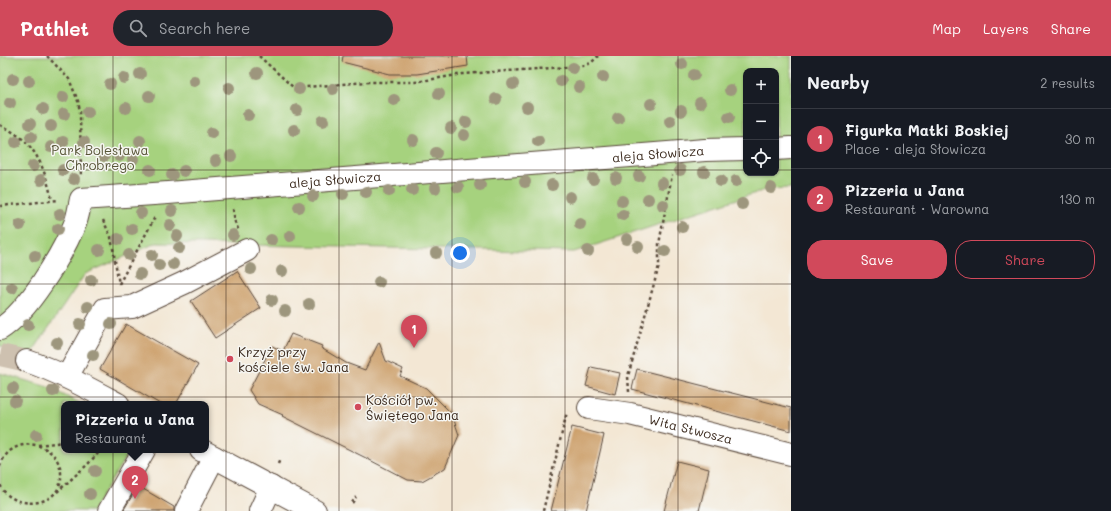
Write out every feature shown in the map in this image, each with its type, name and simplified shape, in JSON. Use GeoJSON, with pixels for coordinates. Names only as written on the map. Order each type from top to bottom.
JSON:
{"type":"FeatureCollection","features":[{"type":"Feature","properties":{"kind":"street"},"geometry":{"type":"LineString","coordinates":[[779,149],[791,148]]}},
{"type":"Feature","properties":{"kind":"street","name":"aleja Słowicza"},"geometry":{"type":"LineString","coordinates":[[81,199],[705,150],[743,149]]}},
{"type":"Feature","properties":{"kind":"street"},"geometry":{"type":"LineString","coordinates":[[0,329],[18,315],[36,292],[57,260],[75,224],[81,199]]}},
{"type":"Feature","properties":{"kind":"street"},"geometry":{"type":"LineString","coordinates":[[67,377],[105,309],[132,307],[184,283],[247,250]]}},
{"type":"Feature","properties":{"kind":"street"},"geometry":{"type":"LineString","coordinates":[[27,361],[67,377],[112,401]]}},
{"type":"Feature","properties":{"kind":"street","name":"Wita Stwosza"},"geometry":{"type":"LineString","coordinates":[[589,408],[630,414],[791,454]]}},
{"type":"Feature","properties":{"kind":"street"},"geometry":{"type":"LineString","coordinates":[[109,511],[142,453]]}},
{"type":"Feature","properties":{"kind":"street"},"geometry":{"type":"LineString","coordinates":[[186,511],[208,454],[315,511]]}},
{"type":"Feature","properties":{"kind":"street"},"geometry":{"type":"LineString","coordinates":[[260,511],[271,487]]}},
{"type":"Feature","properties":{"kind":"path"},"geometry":{"type":"LineString","coordinates":[[47,56],[69,79],[78,101],[80,112],[81,199],[95,210],[103,219],[111,237],[119,284]]}},
{"type":"Feature","properties":{"kind":"path"},"geometry":{"type":"LineString","coordinates":[[259,56],[294,88],[368,82],[415,82],[463,74],[582,66],[591,63],[598,56]]}},
{"type":"Feature","properties":{"kind":"path"},"geometry":{"type":"LineString","coordinates":[[0,125],[16,133],[31,147],[41,163],[48,181],[52,200],[0,206]]}},
{"type":"Feature","properties":{"kind":"path"},"geometry":{"type":"LineString","coordinates":[[628,376],[659,266],[659,244],[677,153]]}},
{"type":"Feature","properties":{"kind":"path"},"geometry":{"type":"LineString","coordinates":[[229,188],[235,222],[247,250]]}},
{"type":"Feature","properties":{"kind":"path"},"geometry":{"type":"LineString","coordinates":[[105,309],[168,193]]}},
{"type":"Feature","properties":{"kind":"path"},"geometry":{"type":"LineString","coordinates":[[543,511],[570,402],[589,408]]}},
{"type":"Feature","properties":{"kind":"path"},"geometry":{"type":"LineString","coordinates":[[0,466],[1,462],[10,452],[18,447],[28,444],[38,445],[61,442]]}},
{"type":"Feature","properties":{"kind":"path"},"geometry":{"type":"LineString","coordinates":[[38,445],[47,449],[59,464],[61,473],[57,492]]}},
{"type":"Feature","properties":{"kind":"path"},"geometry":{"type":"LineString","coordinates":[[42,505],[50,500],[99,453]]}},
{"type":"Feature","properties":{"kind":"path"},"geometry":{"type":"LineString","coordinates":[[278,464],[280,459]]}},
{"type":"Feature","properties":{"kind":"path"},"geometry":{"type":"LineString","coordinates":[[0,484],[6,496],[18,504]]}},
{"type":"Feature","properties":{"kind":"path"},"geometry":{"type":"LineString","coordinates":[[352,503],[356,497]]}},
{"type":"Feature","properties":{"kind":"green space","name":"Park Bolesława Chrobrego"},"geometry":{"type":"Polygon","coordinates":[[[0,56],[791,56],[791,188],[768,189],[574,252],[156,243],[85,274],[31,354],[0,346],[0,56]]]}},
{"type":"Feature","properties":{"kind":"green space"},"geometry":{"type":"Polygon","coordinates":[[[0,373],[48,387],[75,401],[61,401],[61,453],[128,453],[92,511],[0,511],[0,373]]]}},
{"type":"Feature","properties":{"kind":"building"},"geometry":{"type":"Polygon","coordinates":[[[343,56],[467,56],[468,66],[417,74],[390,74],[342,62],[343,56]]]}},
{"type":"Feature","properties":{"kind":"building"},"geometry":{"type":"Polygon","coordinates":[[[237,271],[261,308],[215,338],[191,301],[237,271]]]}},
{"type":"Feature","properties":{"kind":"building"},"geometry":{"type":"Polygon","coordinates":[[[126,324],[198,365],[178,401],[155,401],[100,369],[126,324]]]}},
{"type":"Feature","properties":{"kind":"building","name":"Kościół pw. Świętego Jana"},"geometry":{"type":"Polygon","coordinates":[[[291,334],[322,346],[321,348],[346,363],[365,370],[379,342],[386,361],[403,369],[400,376],[426,388],[452,414],[459,435],[445,468],[422,481],[408,480],[282,416],[283,415],[258,404],[249,390],[272,346],[283,351],[291,334]]]}},
{"type":"Feature","properties":{"kind":"building"},"geometry":{"type":"Polygon","coordinates":[[[591,367],[620,373],[615,394],[586,386],[591,367]]]}},
{"type":"Feature","properties":{"kind":"building"},"geometry":{"type":"Polygon","coordinates":[[[637,369],[791,408],[791,431],[632,389],[637,369]]]}},
{"type":"Feature","properties":{"kind":"building"},"geometry":{"type":"Polygon","coordinates":[[[572,427],[604,435],[586,511],[551,511],[572,427]]]}},
{"type":"Feature","properties":{"kind":"building"},"geometry":{"type":"Polygon","coordinates":[[[677,461],[709,469],[699,511],[664,511],[677,461]]]}},
{"type":"Feature","properties":{"kind":"building"},"geometry":{"type":"Polygon","coordinates":[[[138,486],[174,507],[174,511],[123,511],[138,486]]]}},
{"type":"Feature","properties":{"kind":"tunnel"},"geometry":{"type":"LineString","coordinates":[[0,355],[27,361]]}},
{"type":"Feature","properties":{"kind":"place","name":"Figurka Matki Boskiej"},"geometry":{"type":"Point","coordinates":[414,348]}},
{"type":"Feature","properties":{"kind":"place","name":"Krzyż przy kościele św. Jana"},"geometry":{"type":"Point","coordinates":[230,359]}},
{"type":"Feature","properties":{"kind":"place","name":"Kościół pw. Świętego Jana"},"geometry":{"type":"Point","coordinates":[358,407]}},
{"type":"Feature","properties":{"kind":"place","name":"Pizzeria u Jana"},"geometry":{"type":"Point","coordinates":[135,499]}}]}
